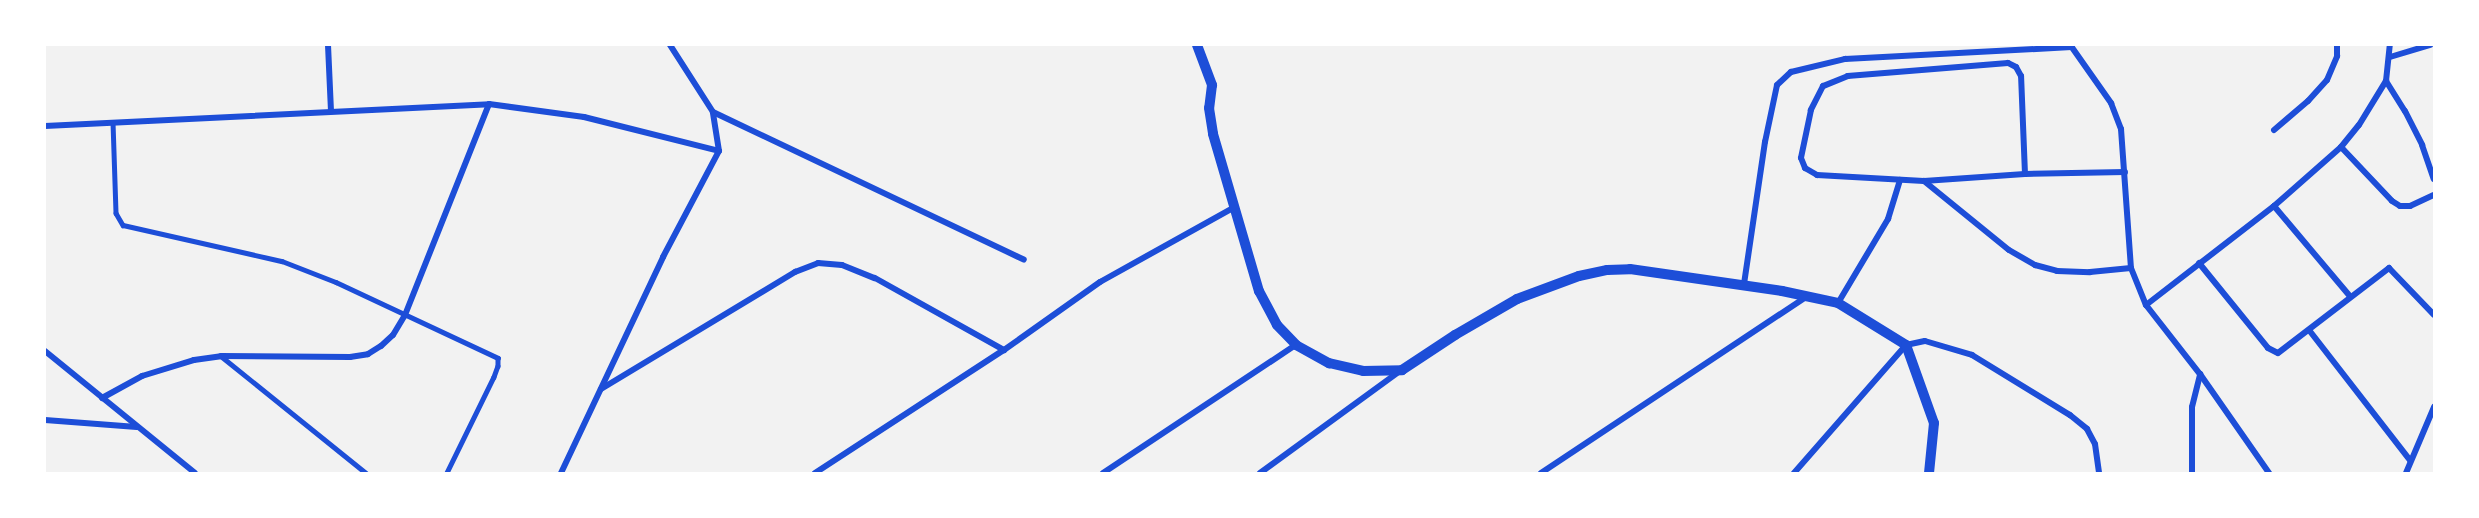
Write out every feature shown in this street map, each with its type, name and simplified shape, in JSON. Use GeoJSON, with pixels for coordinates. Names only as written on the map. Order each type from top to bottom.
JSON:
{"type":"FeatureCollection","features":[{"type":"Feature","properties":{"kind":"street"},"geometry":{"type":"LineString","coordinates":[[328,45],[331,111]]}},
{"type":"Feature","properties":{"kind":"street"},"geometry":{"type":"LineString","coordinates":[[561,473],[663,257],[719,151],[713,112],[670,45]]}},
{"type":"Feature","properties":{"kind":"street"},"geometry":{"type":"LineString","coordinates":[[1197,45],[1212,84],[1209,108],[1213,134],[1259,291],[1277,325],[1296,345],[1329,363],[1363,371],[1402,370]]}},
{"type":"Feature","properties":{"kind":"street"},"geometry":{"type":"LineString","coordinates":[[2274,130],[2308,101],[2327,80],[2337,56],[2337,45]]}},
{"type":"Feature","properties":{"kind":"street"},"geometry":{"type":"LineString","coordinates":[[2146,305],[2274,206],[2341,147],[2360,125],[2386,81],[2390,45]]}},
{"type":"Feature","properties":{"kind":"street"},"geometry":{"type":"LineString","coordinates":[[2390,57],[2430,45]]}},
{"type":"Feature","properties":{"kind":"street"},"geometry":{"type":"LineString","coordinates":[[1744,285],[1765,142],[1777,84],[1791,72],[1845,59],[2071,46],[2110,103],[2121,129],[2131,268],[2146,305],[2200,374],[2270,473]]}},
{"type":"Feature","properties":{"kind":"street"},"geometry":{"type":"LineString","coordinates":[[2025,174],[2021,76],[2016,67],[2008,63],[1848,76],[1823,86],[1811,110],[1801,158],[1805,168],[1817,175],[1900,180],[1924,181],[2025,174],[2125,172]]}},
{"type":"Feature","properties":{"kind":"street"},"geometry":{"type":"LineString","coordinates":[[2386,81],[2405,111],[2422,145],[2434,179]]}},
{"type":"Feature","properties":{"kind":"street"},"geometry":{"type":"LineString","coordinates":[[102,398],[166,367],[221,356],[350,357],[368,354],[393,335],[405,315],[489,104]]}},
{"type":"Feature","properties":{"kind":"street"},"geometry":{"type":"LineString","coordinates":[[45,126],[489,104],[584,117],[719,151]]}},
{"type":"Feature","properties":{"kind":"street"},"geometry":{"type":"LineString","coordinates":[[713,112],[1024,260]]}},
{"type":"Feature","properties":{"kind":"street"},"geometry":{"type":"LineString","coordinates":[[2341,147],[2392,201],[2400,206],[2410,206],[2434,195]]}},
{"type":"Feature","properties":{"kind":"street"},"geometry":{"type":"LineString","coordinates":[[1838,303],[1888,219],[1900,180]]}},
{"type":"Feature","properties":{"kind":"street"},"geometry":{"type":"LineString","coordinates":[[1924,181],[2009,249],[2035,265],[2057,271],[2090,273],[2131,268]]}},
{"type":"Feature","properties":{"kind":"street"},"geometry":{"type":"LineString","coordinates":[[2274,206],[2349,296]]}},
{"type":"Feature","properties":{"kind":"street"},"geometry":{"type":"LineString","coordinates":[[815,473],[1004,350],[1100,282],[1236,207]]}},
{"type":"Feature","properties":{"kind":"street"},"geometry":{"type":"LineString","coordinates":[[599,390],[795,273],[818,263],[842,265],[875,278],[1004,350]]}},
{"type":"Feature","properties":{"kind":"street"},"geometry":{"type":"LineString","coordinates":[[2199,263],[2268,348],[2278,353],[2349,296],[2389,268],[2434,315]]}},
{"type":"Feature","properties":{"kind":"street"},"geometry":{"type":"LineString","coordinates":[[1260,473],[1349,411],[1402,370],[1455,335],[1517,299],[1579,276],[1630,269],[1744,285],[1838,303],[1906,345],[1934,423],[1929,473]]}},
{"type":"Feature","properties":{"kind":"street"},"geometry":{"type":"LineString","coordinates":[[1541,473],[1808,296]]}},
{"type":"Feature","properties":{"kind":"street"},"geometry":{"type":"LineString","coordinates":[[2309,330],[2410,460]]}},
{"type":"Feature","properties":{"kind":"street"},"geometry":{"type":"LineString","coordinates":[[1794,473],[1906,345],[1925,341],[1972,355],[2058,406],[2087,429],[2099,456],[2099,473]]}},
{"type":"Feature","properties":{"kind":"street"},"geometry":{"type":"LineString","coordinates":[[1103,473],[1296,345]]}},
{"type":"Feature","properties":{"kind":"street"},"geometry":{"type":"LineString","coordinates":[[45,351],[195,473]]}},
{"type":"Feature","properties":{"kind":"street"},"geometry":{"type":"LineString","coordinates":[[2192,473],[2192,407],[2200,374]]}},
{"type":"Feature","properties":{"kind":"street"},"geometry":{"type":"LineString","coordinates":[[2406,473],[2434,407]]}},
{"type":"Feature","properties":{"kind":"street"},"geometry":{"type":"LineString","coordinates":[[45,420],[137,427]]}},
{"type":"Feature","properties":{"kind":"lane"},"geometry":{"type":"LineString","coordinates":[[113,122],[116,213],[123,225],[282,261],[494,354],[499,361],[494,377],[447,473]]}},
{"type":"Feature","properties":{"kind":"lane"},"geometry":{"type":"LineString","coordinates":[[221,356],[366,473]]}}]}
